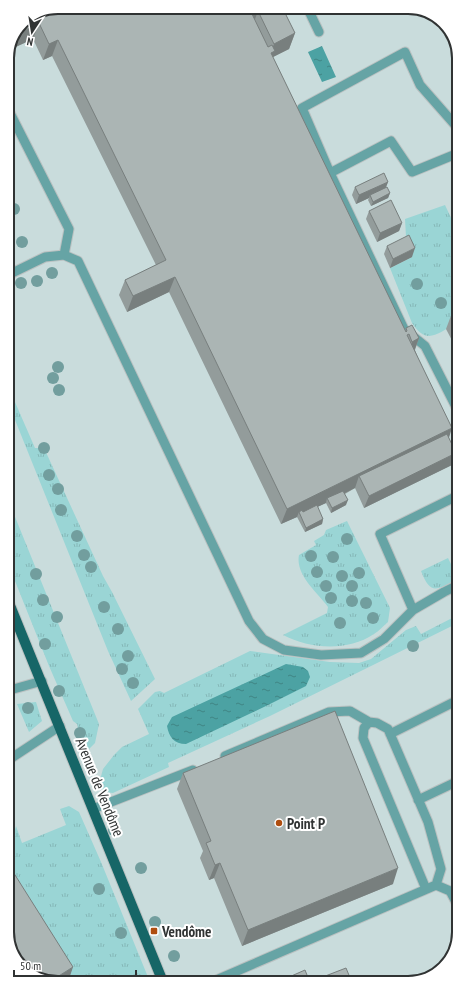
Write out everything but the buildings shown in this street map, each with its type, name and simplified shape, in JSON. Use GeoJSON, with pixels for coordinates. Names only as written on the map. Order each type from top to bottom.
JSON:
{"type":"FeatureCollection","features":[{"type":"Feature","properties":{"kind":"main road","name":"Avenue de Vendôme"},"geometry":{"type":"LineString","coordinates":[[14,615],[161,976]]}},
{"type":"Feature","properties":{"kind":"lane"},"geometry":{"type":"LineString","coordinates":[[310,14],[318,32]]}},
{"type":"Feature","properties":{"kind":"lane"},"geometry":{"type":"LineString","coordinates":[[452,121],[420,85],[405,52],[302,108],[330,173],[404,329],[425,346],[452,399]]}},
{"type":"Feature","properties":{"kind":"lane"},"geometry":{"type":"LineString","coordinates":[[14,121],[69,229],[64,255]]}},
{"type":"Feature","properties":{"kind":"lane"},"geometry":{"type":"LineString","coordinates":[[330,173],[391,141],[412,172],[452,156]]}},
{"type":"Feature","properties":{"kind":"lane"},"geometry":{"type":"LineString","coordinates":[[14,272],[45,257],[64,255],[78,261],[249,621],[263,639],[284,650],[322,655],[361,653],[384,639],[413,610],[452,589]]}},
{"type":"Feature","properties":{"kind":"lane"},"geometry":{"type":"LineString","coordinates":[[413,610],[380,534],[452,498]]}},
{"type":"Feature","properties":{"kind":"lane"},"geometry":{"type":"LineString","coordinates":[[14,689],[42,682]]}},
{"type":"Feature","properties":{"kind":"lane"},"geometry":{"type":"LineString","coordinates":[[390,734],[452,703]]}},
{"type":"Feature","properties":{"kind":"lane"},"geometry":{"type":"LineString","coordinates":[[216,760],[329,712],[350,711],[369,722],[378,723],[388,729],[428,822],[441,868],[436,885]]}},
{"type":"Feature","properties":{"kind":"lane"},"geometry":{"type":"LineString","coordinates":[[369,722],[364,728],[363,738],[426,889]]}},
{"type":"Feature","properties":{"kind":"lane"},"geometry":{"type":"LineString","coordinates":[[14,756],[60,726]]}},
{"type":"Feature","properties":{"kind":"lane"},"geometry":{"type":"LineString","coordinates":[[93,809],[202,766]]}},
{"type":"Feature","properties":{"kind":"lane"},"geometry":{"type":"LineString","coordinates":[[418,800],[452,784]]}},
{"type":"Feature","properties":{"kind":"lane"},"geometry":{"type":"LineString","coordinates":[[226,976],[436,885],[450,891],[452,895]]}},
{"type":"Feature","properties":{"kind":"shaded area"},"geometry":{"type":"Polygon","coordinates":[[[58,14],[411,14],[425,17],[435,23],[443,31],[449,41],[452,58],[452,938],[450,946],[445,957],[433,969],[425,973],[408,976],[55,976],[44,974],[23,959],[17,949],[14,932],[14,55],[17,41],[21,33],[33,21],[41,17],[58,14]]]}},
{"type":"Feature","properties":{"kind":"green space"},"geometry":{"type":"Polygon","coordinates":[[[445,205],[452,220],[452,326],[432,336],[423,334],[417,330],[412,323],[390,268],[412,257],[406,237],[405,219],[445,205]]]}},
{"type":"Feature","properties":{"kind":"green space"},"geometry":{"type":"Polygon","coordinates":[[[14,400],[35,448],[44,448],[103,576],[155,679],[131,701],[108,651],[14,417],[14,400]]]}},
{"type":"Feature","properties":{"kind":"green space"},"geometry":{"type":"Polygon","coordinates":[[[14,514],[99,724],[95,743],[89,749],[83,747],[77,724],[73,721],[14,578],[14,514]]]}},
{"type":"Feature","properties":{"kind":"green space"},"geometry":{"type":"Polygon","coordinates":[[[347,521],[390,608],[388,622],[376,633],[363,640],[340,646],[317,646],[294,640],[283,635],[327,613],[328,607],[308,583],[300,569],[299,555],[316,545],[314,541],[324,535],[326,530],[347,521]]]}},
{"type":"Feature","properties":{"kind":"green space"},"geometry":{"type":"Polygon","coordinates":[[[448,558],[452,566],[452,582],[439,588],[431,587],[421,571],[448,558]]]}},
{"type":"Feature","properties":{"kind":"green space"},"geometry":{"type":"Polygon","coordinates":[[[452,618],[452,626],[270,716],[168,763],[169,767],[113,793],[103,792],[100,780],[103,769],[114,755],[122,747],[149,734],[138,709],[155,692],[160,691],[164,693],[250,651],[330,662],[359,663],[371,659],[406,630],[416,626],[421,634],[452,618]]]}},
{"type":"Feature","properties":{"kind":"green space"},"geometry":{"type":"Polygon","coordinates":[[[36,702],[42,721],[29,732],[17,704],[36,702]]]}},
{"type":"Feature","properties":{"kind":"green space"},"geometry":{"type":"Polygon","coordinates":[[[69,806],[79,812],[148,976],[64,976],[14,897],[14,834],[16,826],[22,843],[66,825],[60,809],[69,806]]]}},
{"type":"Feature","properties":{"kind":"water"},"geometry":{"type":"Polygon","coordinates":[[[322,46],[336,77],[322,82],[308,52],[322,46]]]}},
{"type":"Feature","properties":{"kind":"water"},"geometry":{"type":"Polygon","coordinates":[[[286,664],[303,667],[308,671],[310,677],[306,686],[186,744],[178,743],[171,737],[167,726],[172,717],[286,664]]]}},
{"type":"Feature","properties":{"kind":"place","name":"Point P"},"geometry":{"type":"Point","coordinates":[279,823]}},
{"type":"Feature","properties":{"kind":"place","name":"Vendôme"},"geometry":{"type":"Point","coordinates":[154,931]}}]}
